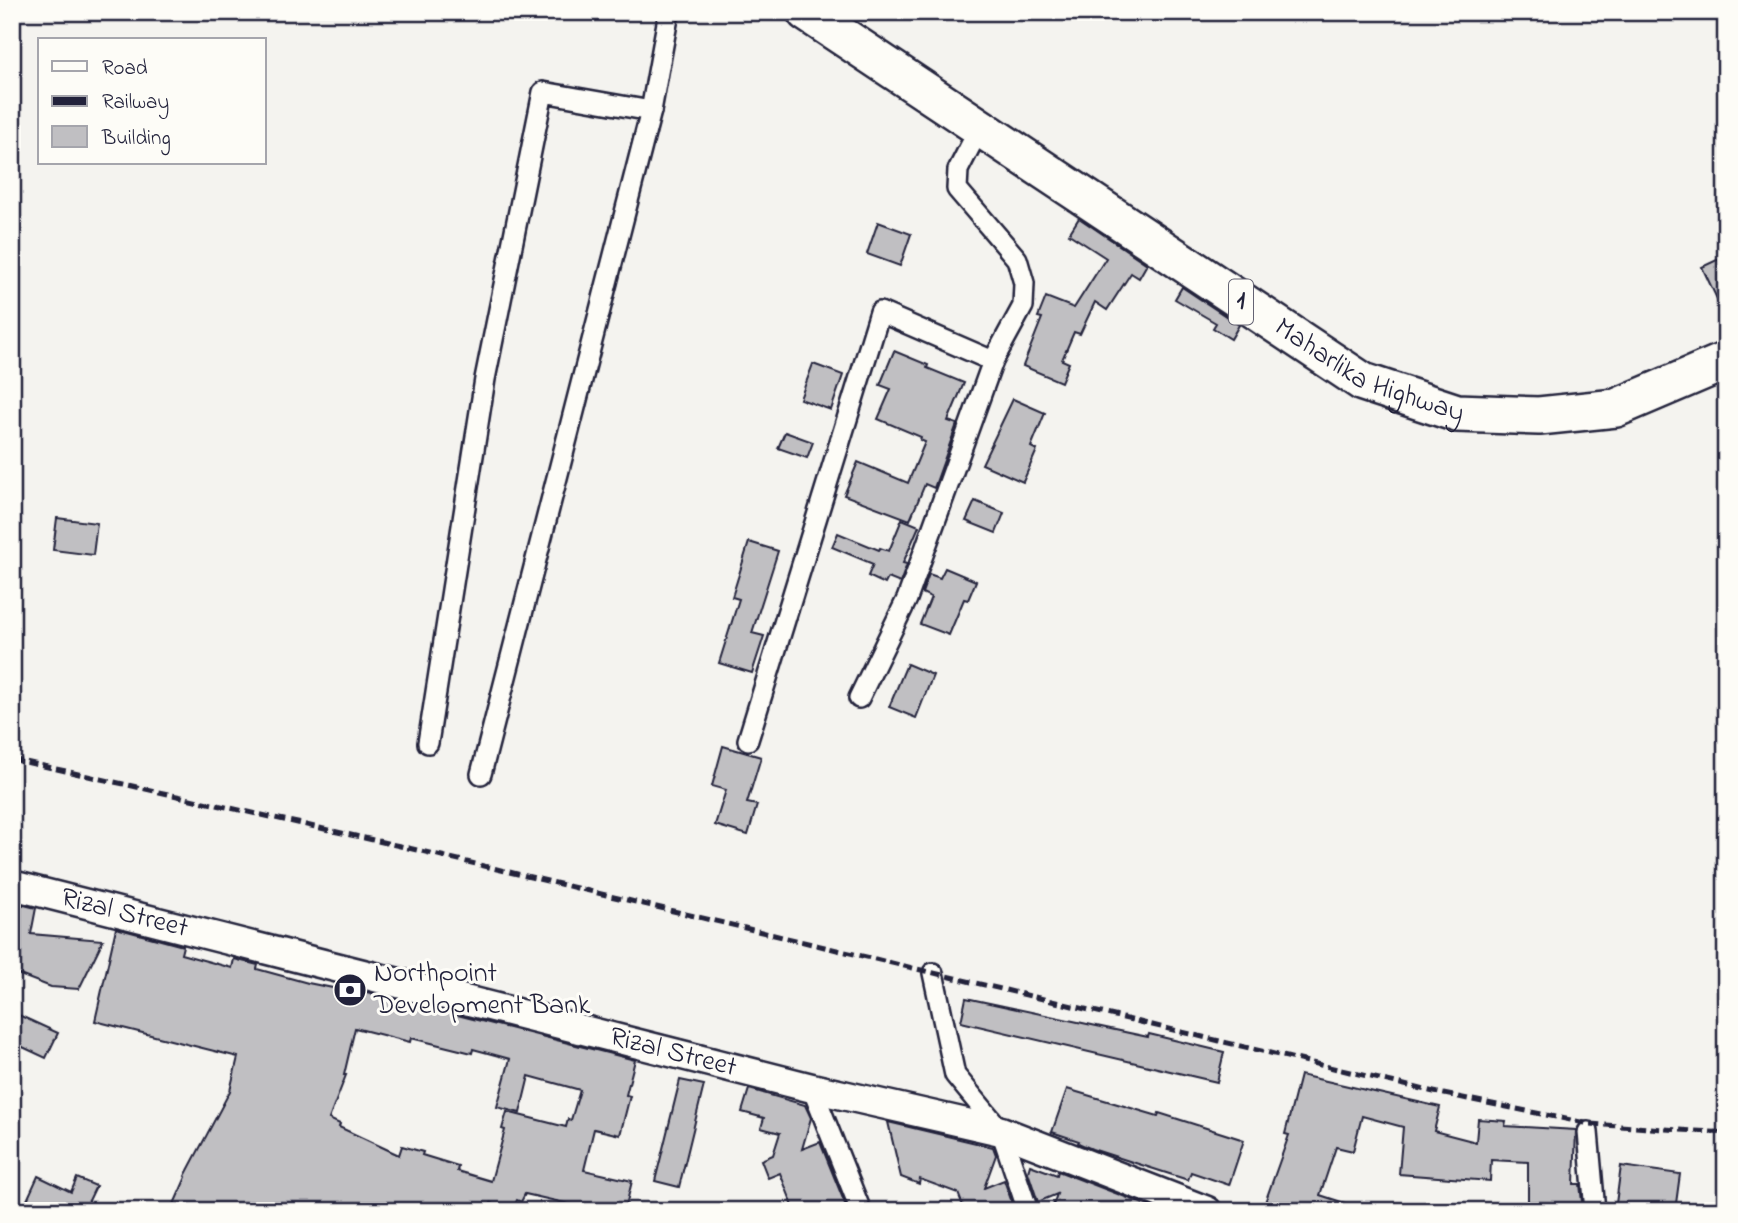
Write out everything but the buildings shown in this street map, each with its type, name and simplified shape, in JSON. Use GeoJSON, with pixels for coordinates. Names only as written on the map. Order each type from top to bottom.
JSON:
{"type":"FeatureCollection","features":[{"type":"Feature","properties":{"kind":"highway","name":"Maharlika Highway"},"geometry":{"type":"LineString","coordinates":[[806,12],[979,130],[1363,382],[1457,413],[1539,416],[1616,408],[1726,361]]}},
{"type":"Feature","properties":{"kind":"street"},"geometry":{"type":"LineString","coordinates":[[481,774],[651,111],[669,12]]}},
{"type":"Feature","properties":{"kind":"street"},"geometry":{"type":"LineString","coordinates":[[428,743],[485,379],[543,92],[651,111]]}},
{"type":"Feature","properties":{"kind":"street"},"geometry":{"type":"LineString","coordinates":[[859,698],[907,599],[993,361],[1023,306],[1024,283],[1017,259],[957,189],[958,170],[979,130]]}},
{"type":"Feature","properties":{"kind":"street"},"geometry":{"type":"LineString","coordinates":[[748,740],[880,312],[993,361]]}},
{"type":"Feature","properties":{"kind":"street","name":"Rizal Street"},"geometry":{"type":"LineString","coordinates":[[12,885],[812,1088],[1001,1131],[1207,1211]]}},
{"type":"Feature","properties":{"kind":"street"},"geometry":{"type":"LineString","coordinates":[[933,973],[955,1075],[1001,1131],[1028,1211]]}},
{"type":"Feature","properties":{"kind":"street"},"geometry":{"type":"LineString","coordinates":[[812,1088],[861,1211]]}},
{"type":"Feature","properties":{"kind":"street"},"geometry":{"type":"LineString","coordinates":[[1588,1132],[1595,1211]]}},
{"type":"Feature","properties":{"kind":"railway"},"geometry":{"type":"LineString","coordinates":[[12,759],[400,846],[1434,1092],[1590,1124],[1726,1133]]}},
{"type":"Feature","properties":{"kind":"place","name":"Northpoint Development Bank"},"geometry":{"type":"Point","coordinates":[350,990]}}]}
